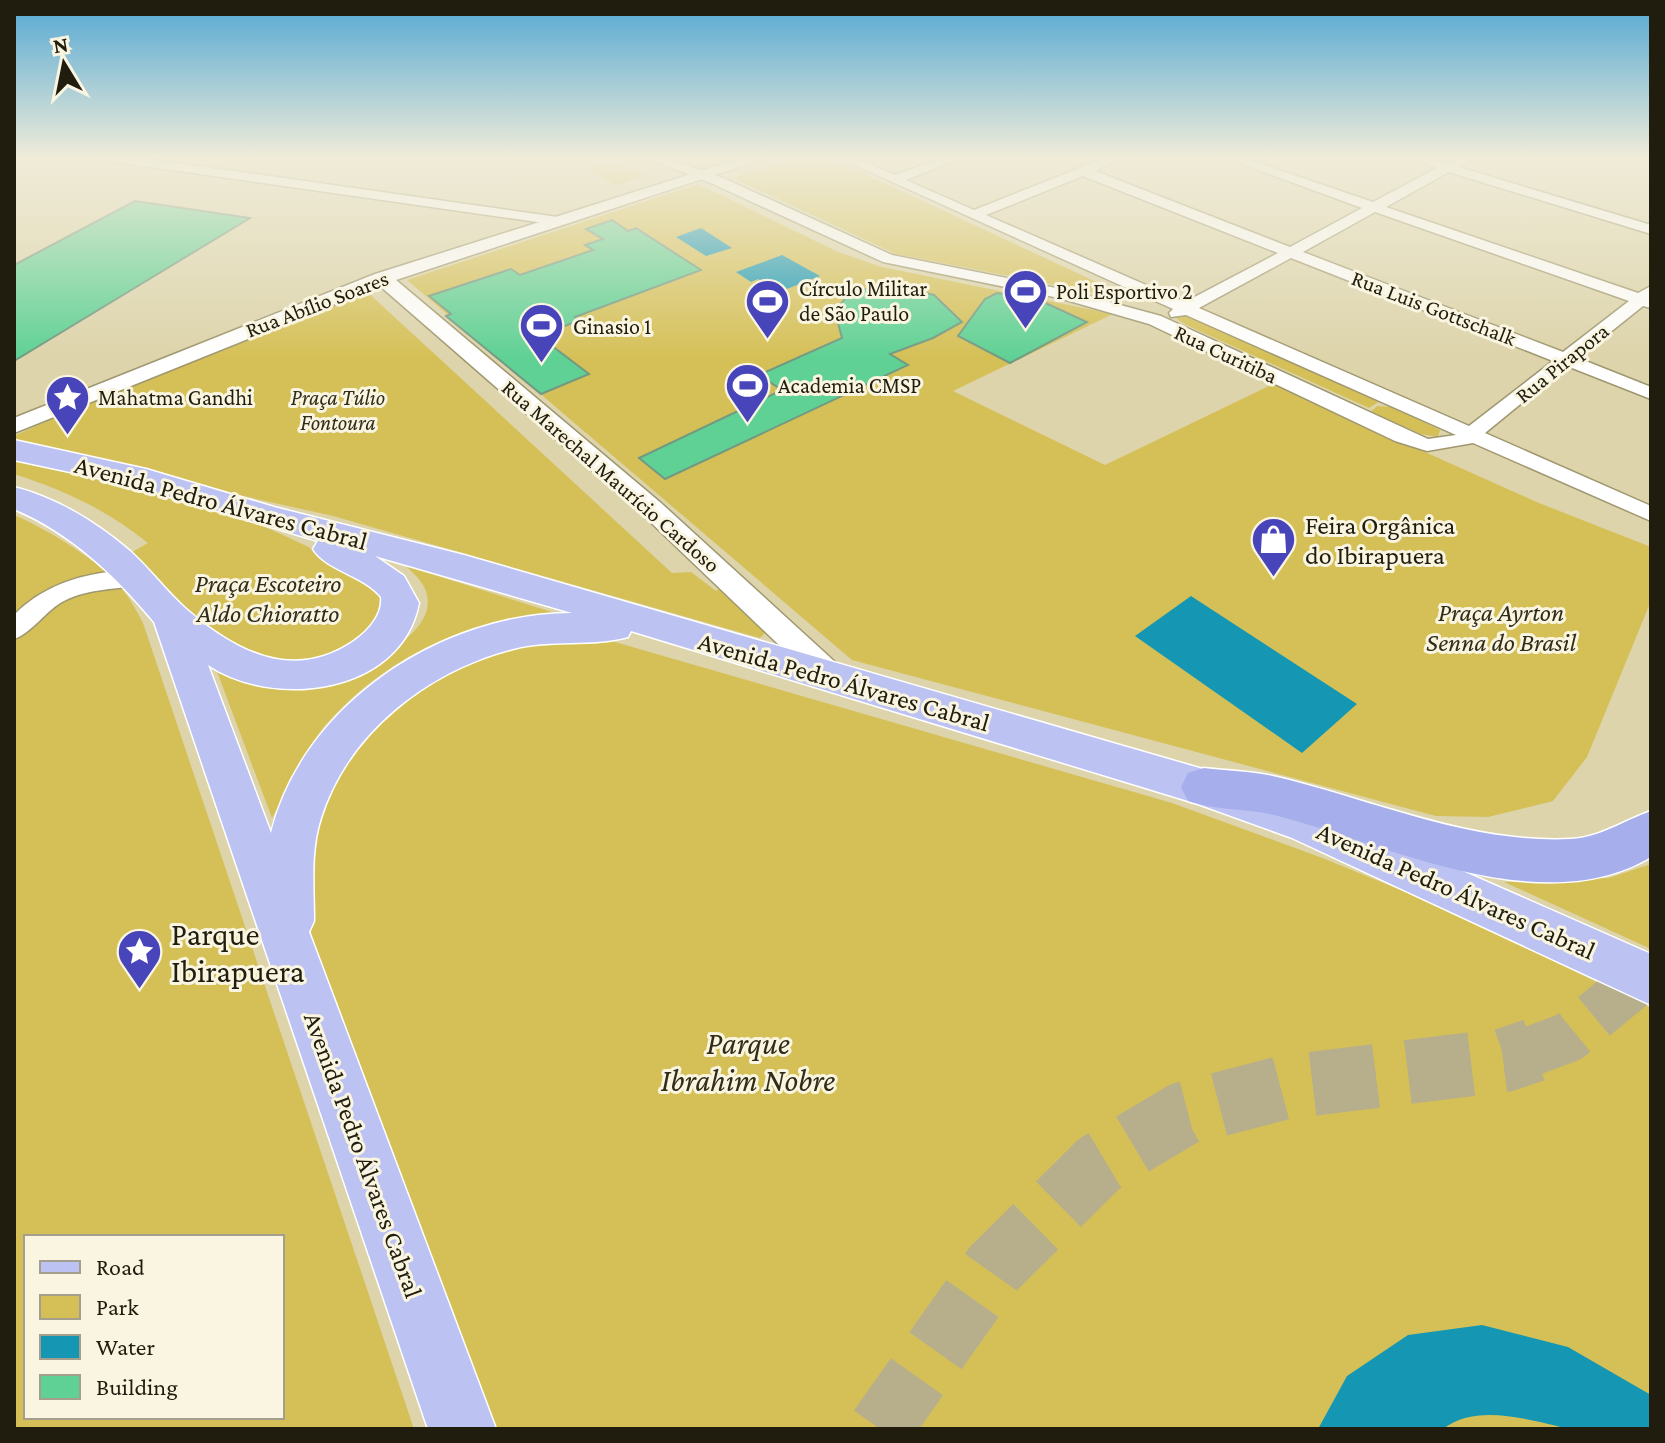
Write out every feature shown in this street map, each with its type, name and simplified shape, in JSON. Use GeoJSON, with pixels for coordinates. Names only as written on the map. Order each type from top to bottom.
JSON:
{"type":"FeatureCollection","features":[{"type":"Feature","properties":{"kind":"highway"},"geometry":{"type":"LineString","coordinates":[[1204,787],[1274,796],[1464,850],[1519,858],[1609,854],[1651,832]]}},
{"type":"Feature","properties":{"kind":"main road","name":"Avenida Pedro Álvares Cabral"},"geometry":{"type":"LineString","coordinates":[[14,450],[134,476],[265,516],[464,567],[835,680],[1204,787],[1308,824],[1458,889],[1651,980]]}},
{"type":"Feature","properties":{"kind":"main road","name":"Avenida Pedro Álvares Cabral"},"geometry":{"type":"LineString","coordinates":[[14,497],[54,512],[86,532],[136,578],[171,617],[462,1429]]}},
{"type":"Feature","properties":{"kind":"main road"},"geometry":{"type":"LineString","coordinates":[[171,617],[230,658],[262,674],[292,677],[324,672],[378,644],[401,605],[399,594],[388,581],[265,516]]}},
{"type":"Feature","properties":{"kind":"main road"},"geometry":{"type":"LineString","coordinates":[[289,948],[290,864],[298,819],[312,784],[333,749],[361,715],[398,684],[436,661],[476,644],[521,633],[561,627],[602,626],[671,631]]}},
{"type":"Feature","properties":{"kind":"street","name":"Rua Abílio Soares"},"geometry":{"type":"LineString","coordinates":[[14,426],[382,278],[551,223]]}},
{"type":"Feature","properties":{"kind":"street","name":"Rua Curitiba"},"geometry":{"type":"LineString","coordinates":[[809,223],[888,259],[1061,294],[1160,322],[1414,441],[1427,445],[1457,443],[1472,434]]}},
{"type":"Feature","properties":{"kind":"street","name":"Rua Curitiba"},"geometry":{"type":"LineString","coordinates":[[997,223],[1651,514]]}},
{"type":"Feature","properties":{"kind":"street","name":"Rua Luis Gottschalk"},"geometry":{"type":"LineString","coordinates":[[1217,223],[1651,393]]}},
{"type":"Feature","properties":{"kind":"street"},"geometry":{"type":"LineString","coordinates":[[1160,322],[1344,223]]}},
{"type":"Feature","properties":{"kind":"street"},"geometry":{"type":"LineString","coordinates":[[1424,223],[1648,298]]}},
{"type":"Feature","properties":{"kind":"street"},"geometry":{"type":"LineString","coordinates":[[1629,223],[1651,230]]}},
{"type":"Feature","properties":{"kind":"street","name":"Rua Marechal Maurício Cardoso"},"geometry":{"type":"LineString","coordinates":[[382,278],[652,509],[835,680]]}},
{"type":"Feature","properties":{"kind":"street","name":"Rua Pirapora"},"geometry":{"type":"LineString","coordinates":[[1472,434],[1648,298]]}},
{"type":"Feature","properties":{"kind":"street"},"geometry":{"type":"LineString","coordinates":[[14,630],[38,606],[63,590],[109,577],[136,578]]}},
{"type":"Feature","properties":{"kind":"green space","name":"Praça Ayrton Senna do Brasil"},"geometry":{"type":"Polygon","coordinates":[[[579,223],[779,223],[838,252],[882,267],[1113,314],[953,391],[1105,465],[1273,384],[1539,503],[1651,547],[1651,601],[1587,757],[1553,801],[1488,817],[1436,816],[852,660],[407,280],[579,223]]]}},
{"type":"Feature","properties":{"kind":"green space"},"geometry":{"type":"Polygon","coordinates":[[[830,223],[971,223],[1137,301],[896,254],[830,223]]]}},
{"type":"Feature","properties":{"kind":"green space","name":"Praça Túlio Fontoura"},"geometry":{"type":"Polygon","coordinates":[[[363,288],[672,573],[691,572],[716,591],[722,587],[768,630],[760,638],[333,516],[14,445],[14,436],[47,421],[363,288]]]}},
{"type":"Feature","properties":{"kind":"green space"},"geometry":{"type":"Polygon","coordinates":[[[1191,315],[1383,399],[1369,408],[1184,324],[1176,318],[1191,315]]]}},
{"type":"Feature","properties":{"kind":"green space"},"geometry":{"type":"Polygon","coordinates":[[[1377,406],[1393,407],[1440,430],[1438,437],[1421,434],[1371,412],[1377,406]]]}},
{"type":"Feature","properties":{"kind":"green space","name":"Praça Escoteiro Aldo Chioratto"},"geometry":{"type":"Polygon","coordinates":[[[14,458],[161,492],[258,524],[303,545],[347,569],[388,598],[372,638],[307,669],[237,653],[125,556],[148,543],[84,502],[14,474],[14,458]]]}},
{"type":"Feature","properties":{"kind":"green space","name":"Parque Ibirapuera"},"geometry":{"type":"Polygon","coordinates":[[[14,515],[57,538],[102,568],[126,594],[143,623],[414,1429],[14,1429],[14,515]]]}},
{"type":"Feature","properties":{"kind":"green space","name":"Praça Escoteiro Aldo Chioratto"},"geometry":{"type":"Polygon","coordinates":[[[406,566],[555,613],[460,634],[431,645],[377,677],[320,732],[272,818],[216,669],[255,686],[280,689],[323,680],[378,658],[420,625],[428,606],[423,585],[406,566]]]}},
{"type":"Feature","properties":{"kind":"green space","name":"Parque Ibrahim Nobre"},"geometry":{"type":"Polygon","coordinates":[[[608,640],[1172,803],[1325,859],[1425,900],[1651,1008],[1651,1429],[488,1429],[313,945],[305,892],[315,831],[327,787],[350,750],[419,685],[511,646],[608,640]]]}},
{"type":"Feature","properties":{"kind":"green space"},"geometry":{"type":"Polygon","coordinates":[[[1651,864],[1651,949],[1504,882],[1609,878],[1651,864]]]}},
{"type":"Feature","properties":{"kind":"water"},"geometry":{"type":"Polygon","coordinates":[[[701,228],[732,248],[706,256],[676,237],[701,228]]]}},
{"type":"Feature","properties":{"kind":"water"},"geometry":{"type":"Polygon","coordinates":[[[782,255],[820,276],[779,292],[758,279],[751,282],[736,272],[782,255]]]}},
{"type":"Feature","properties":{"kind":"water"},"geometry":{"type":"Polygon","coordinates":[[[1191,596],[1357,704],[1302,753],[1135,636],[1191,596]]]}},
{"type":"Feature","properties":{"kind":"water"},"geometry":{"type":"Polygon","coordinates":[[[1482,1325],[1568,1347],[1651,1395],[1651,1429],[1579,1430],[1523,1418],[1488,1415],[1472,1416],[1443,1429],[1318,1429],[1347,1376],[1408,1335],[1482,1325]]]}},
{"type":"Feature","properties":{"kind":"building"},"geometry":{"type":"Polygon","coordinates":[[[93,223],[241,223],[14,361],[14,265],[93,223]]]}},
{"type":"Feature","properties":{"kind":"building"},"geometry":{"type":"Polygon","coordinates":[[[602,223],[617,223],[628,231],[636,228],[701,270],[575,317],[580,320],[539,336],[589,374],[541,394],[446,316],[451,314],[429,296],[511,269],[520,275],[593,250],[585,245],[603,239],[586,229],[602,223]]]}},
{"type":"Feature","properties":{"kind":"building"},"geometry":{"type":"Polygon","coordinates":[[[896,286],[934,295],[962,322],[933,338],[890,354],[908,365],[665,479],[639,458],[782,390],[759,375],[842,338],[835,312],[846,297],[866,289],[896,286]]]}},
{"type":"Feature","properties":{"kind":"building","name":"Poli Esportivo 2"},"geometry":{"type":"Polygon","coordinates":[[[997,293],[1039,300],[1087,322],[1010,363],[958,336],[985,299],[997,293]]]}},
{"type":"Feature","properties":{"kind":"tunnel"},"geometry":{"type":"LineString","coordinates":[[1529,1052],[1569,1037],[1632,985],[1651,963]]}},
{"type":"Feature","properties":{"kind":"tunnel"},"geometry":{"type":"LineString","coordinates":[[880,1429],[994,1268],[1099,1164],[1183,1114],[1286,1087],[1505,1060],[1534,1050]]}},
{"type":"Feature","properties":{"kind":"place","name":"Poli Esportivo 2"},"geometry":{"type":"Point","coordinates":[1025,330]}},
{"type":"Feature","properties":{"kind":"place","name":"Círculo Militar de São Paulo"},"geometry":{"type":"Point","coordinates":[768,340]}},
{"type":"Feature","properties":{"kind":"place","name":"Ginasio 1"},"geometry":{"type":"Point","coordinates":[542,365]}},
{"type":"Feature","properties":{"kind":"place","name":"Academia CMSP"},"geometry":{"type":"Point","coordinates":[747,424]}},
{"type":"Feature","properties":{"kind":"place","name":"Mahatma Gandhi"},"geometry":{"type":"Point","coordinates":[67,436]}},
{"type":"Feature","properties":{"kind":"place","name":"Feira Orgânica do Ibirapuera"},"geometry":{"type":"Point","coordinates":[1274,579]}},
{"type":"Feature","properties":{"kind":"place","name":"Parque Ibirapuera"},"geometry":{"type":"Point","coordinates":[140,991]}}]}
